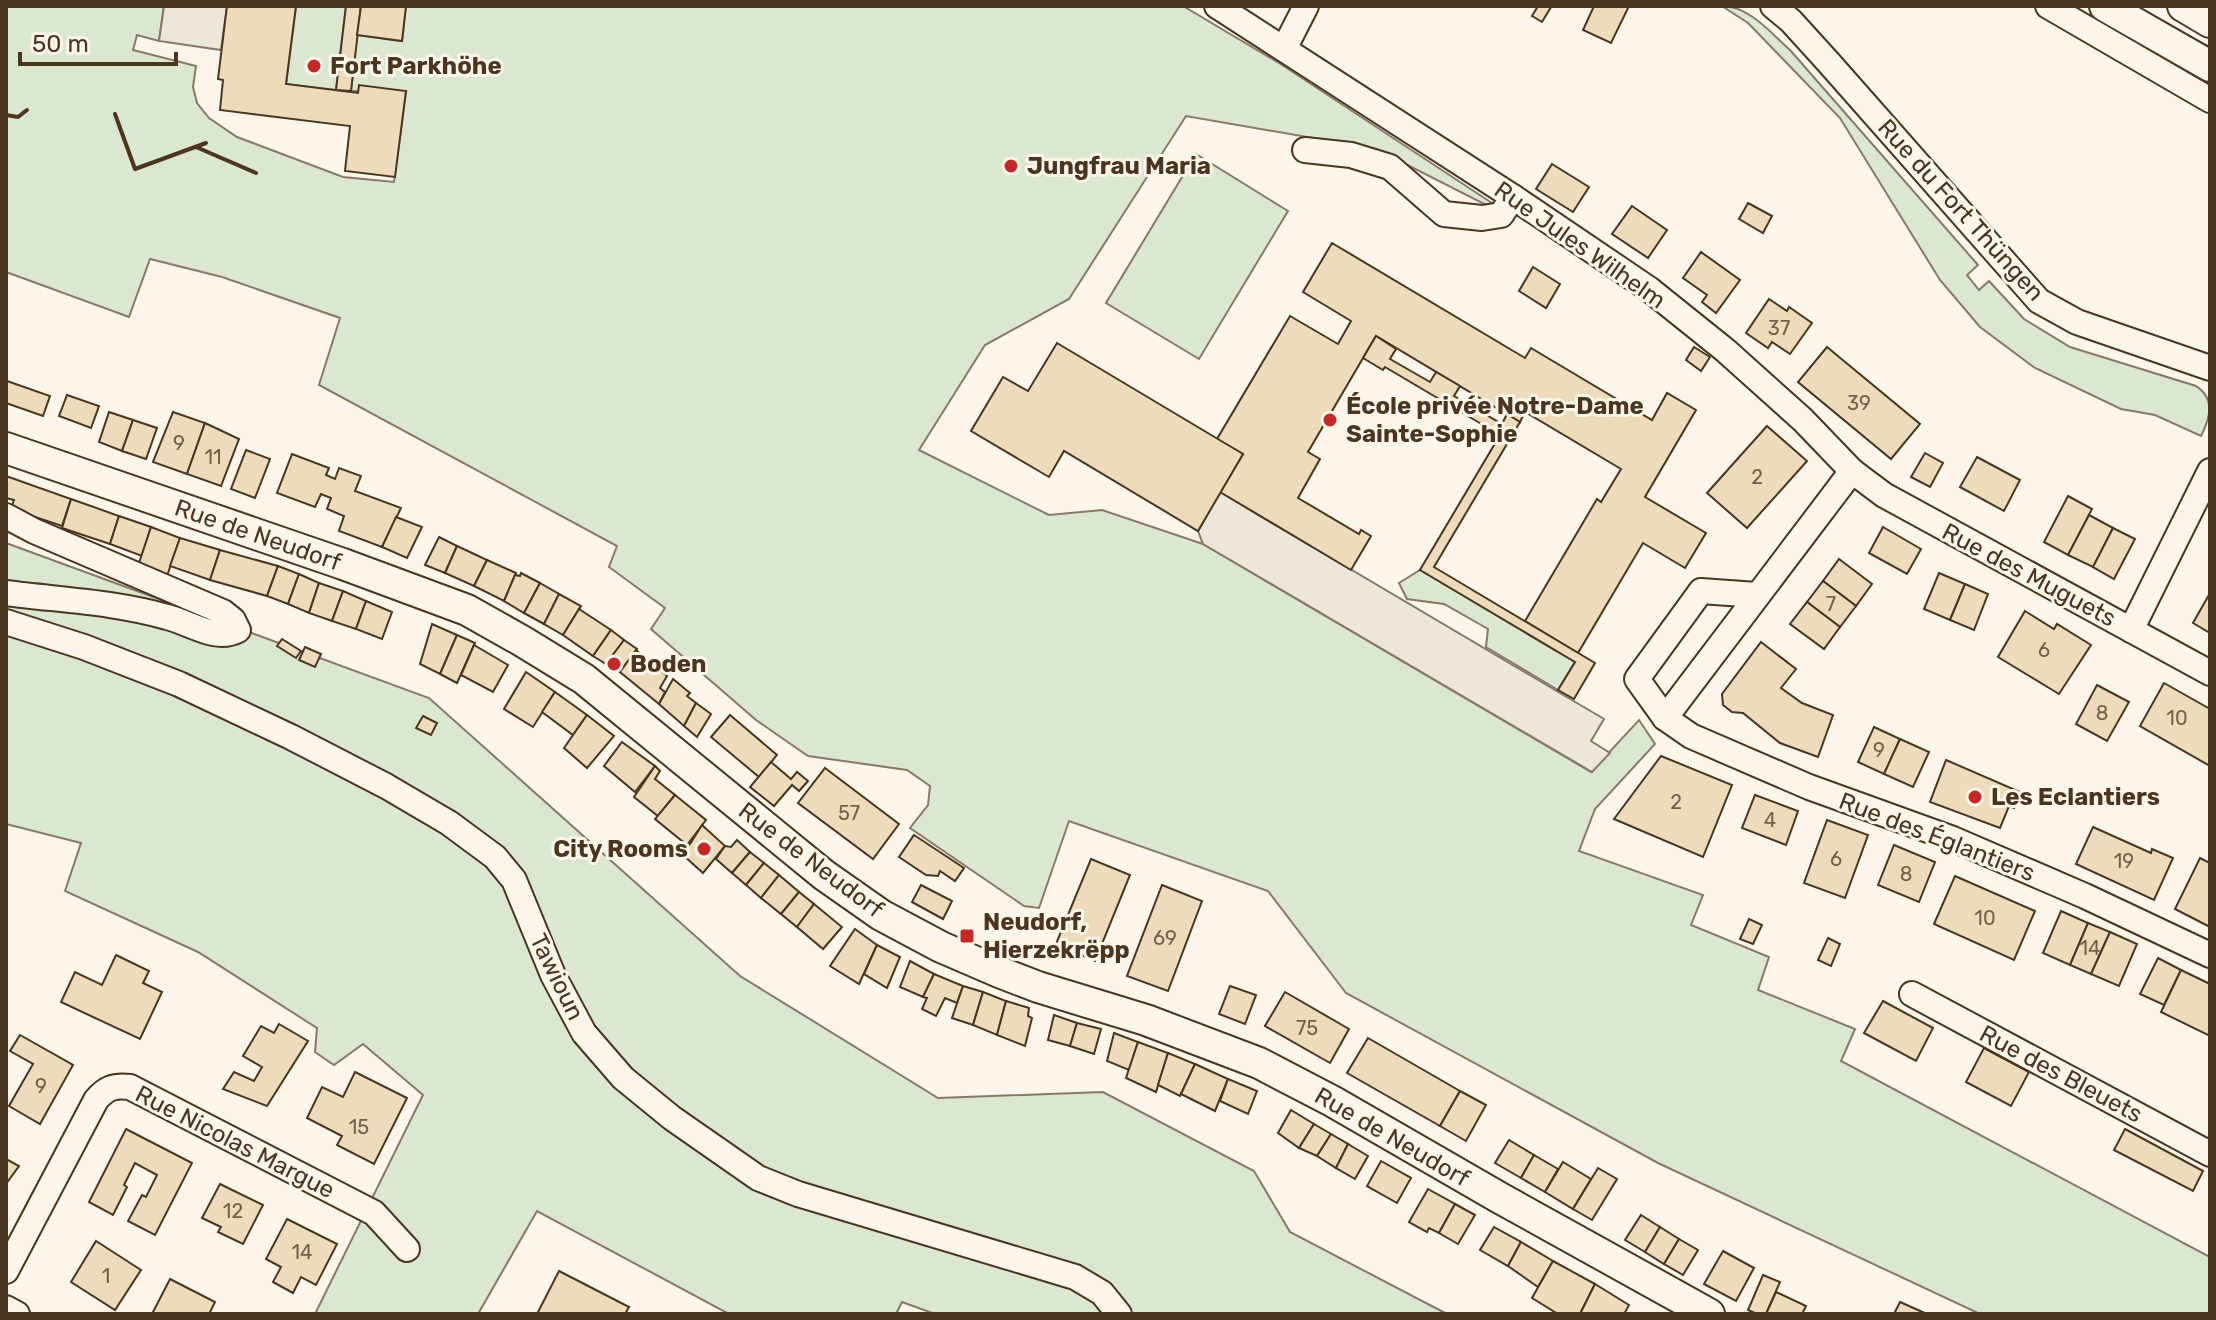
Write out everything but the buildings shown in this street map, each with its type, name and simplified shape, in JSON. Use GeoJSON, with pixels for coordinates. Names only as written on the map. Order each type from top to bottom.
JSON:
{"type":"FeatureCollection","features":[{"type":"Feature","properties":{"kind":"main road"},"geometry":{"type":"LineString","coordinates":[[2105,6],[2210,66]]}},
{"type":"Feature","properties":{"kind":"main road"},"geometry":{"type":"LineString","coordinates":[[2183,6],[2210,22]]}},
{"type":"Feature","properties":{"kind":"main road","name":"Rue de Neudorf"},"geometry":{"type":"LineString","coordinates":[[6,448],[467,610],[584,679],[824,875],[881,915],[941,947],[999,972],[1158,1024],[1259,1063],[1709,1314]]}},
{"type":"Feature","properties":{"kind":"street","name":"Rue Jules Wilhelm"},"geometry":{"type":"LineString","coordinates":[[1217,6],[1513,197],[1649,289],[1725,350],[1803,420],[1852,471]]}},
{"type":"Feature","properties":{"kind":"street"},"geometry":{"type":"LineString","coordinates":[[1284,49],[1306,6]]}},
{"type":"Feature","properties":{"kind":"street","name":"Rue du Fort Thüngen"},"geometry":{"type":"LineString","coordinates":[[1773,6],[1830,64],[2039,301],[2077,322],[2210,368]]}},
{"type":"Feature","properties":{"kind":"street"},"geometry":{"type":"LineString","coordinates":[[2048,6],[2210,100]]}},
{"type":"Feature","properties":{"kind":"street"},"geometry":{"type":"LineString","coordinates":[[1305,150],[1351,155],[1390,167],[1444,214],[1482,218],[1501,215],[1513,197]]}},
{"type":"Feature","properties":{"kind":"street"},"geometry":{"type":"LineString","coordinates":[[1757,595],[1720,593],[1646,692],[1665,718],[1852,471]]}},
{"type":"Feature","properties":{"kind":"street","name":"Rue des Muguets"},"geometry":{"type":"LineString","coordinates":[[1852,471],[1905,507],[2210,673]]}},
{"type":"Feature","properties":{"kind":"street"},"geometry":{"type":"LineString","coordinates":[[2131,630],[2210,471]]}},
{"type":"Feature","properties":{"kind":"street"},"geometry":{"type":"LineString","coordinates":[[6,516],[223,612],[233,620],[238,630],[228,635],[215,634],[134,609],[6,593]]}},
{"type":"Feature","properties":{"kind":"street","name":"Tawioun"},"geometry":{"type":"LineString","coordinates":[[6,622],[84,647],[179,684],[291,737],[449,823],[495,857],[514,880],[553,975],[584,1033],[623,1078],[672,1118],[758,1178],[798,1194],[1075,1277],[1102,1293],[1119,1314]]}},
{"type":"Feature","properties":{"kind":"street","name":"Rue des Églantiers"},"geometry":{"type":"LineString","coordinates":[[1665,718],[1691,736],[1809,787],[1953,839],[2210,955]]}},
{"type":"Feature","properties":{"kind":"street","name":"Rue des Bleuets"},"geometry":{"type":"LineString","coordinates":[[1912,994],[2210,1154]]}},
{"type":"Feature","properties":{"kind":"street","name":"Rue Nicolas Margue"},"geometry":{"type":"LineString","coordinates":[[6,1271],[96,1100],[104,1091],[117,1085],[130,1087],[374,1213],[407,1249]]}},
{"type":"Feature","properties":{"kind":"street"},"geometry":{"type":"LineString","coordinates":[[6,1308],[17,1314]]}},
{"type":"Feature","properties":{"kind":"green space"},"geometry":{"type":"Polygon","coordinates":[[[6,6],[164,6],[159,41],[137,35],[133,50],[196,66],[193,87],[197,103],[209,118],[237,137],[343,177],[394,182],[406,91],[351,91],[357,35],[402,41],[406,6],[1183,6],[1279,63],[1492,203],[1490,207],[1376,149],[1186,116],[1069,299],[985,345],[919,450],[1049,515],[1102,510],[1203,544],[1591,772],[1639,720],[1655,744],[1595,809],[1579,851],[1703,895],[1691,925],[1769,957],[1758,990],[1855,1029],[1841,1061],[2210,1257],[2210,1314],[1980,1314],[1658,1163],[1346,993],[1268,891],[1069,821],[1039,908],[1024,906],[910,828],[928,805],[930,786],[907,770],[808,756],[756,720],[651,629],[665,608],[609,567],[617,546],[319,385],[340,318],[222,277],[150,259],[129,317],[6,272],[6,6]]]}},
{"type":"Feature","properties":{"kind":"green space"},"geometry":{"type":"Polygon","coordinates":[[[296,6],[346,6],[336,90],[286,84],[296,6]]]}},
{"type":"Feature","properties":{"kind":"green space"},"geometry":{"type":"Polygon","coordinates":[[[1722,6],[1750,15],[1790,50],[1978,265],[1967,275],[1979,290],[1989,281],[2024,319],[2070,347],[2196,386],[2209,403],[2209,416],[2201,436],[2155,415],[2121,409],[2035,368],[1980,327],[1940,280],[1840,118],[1748,23],[1722,6]]]}},
{"type":"Feature","properties":{"kind":"green space"},"geometry":{"type":"Polygon","coordinates":[[[1196,154],[1288,211],[1199,359],[1106,303],[1196,154]]]}},
{"type":"Feature","properties":{"kind":"green space"},"geometry":{"type":"Polygon","coordinates":[[[6,543],[429,698],[740,976],[938,1098],[1103,1092],[1254,1171],[1290,1232],[1447,1314],[935,1314],[902,1302],[896,1314],[729,1314],[537,1211],[478,1314],[315,1314],[423,1095],[363,1044],[334,1065],[315,1052],[317,1028],[198,952],[65,891],[81,843],[6,824],[6,543]]]}},
{"type":"Feature","properties":{"kind":"green space"},"geometry":{"type":"Polygon","coordinates":[[[1420,570],[1575,662],[1558,690],[1486,647],[1488,629],[1444,604],[1407,599],[1399,583],[1420,570]]]}},
{"type":"Feature","properties":{"kind":"shaded area"},"geometry":{"type":"Polygon","coordinates":[[[164,6],[227,6],[221,50],[159,41],[164,6]]]}},
{"type":"Feature","properties":{"kind":"shaded area"},"geometry":{"type":"Polygon","coordinates":[[[1220,492],[1604,719],[1591,741],[1610,753],[1592,772],[1203,544],[1198,531],[1220,492]]]}},
{"type":"Feature","properties":{"kind":"wall"},"geometry":{"type":"LineString","coordinates":[[6,115],[18,117],[27,110]]}},
{"type":"Feature","properties":{"kind":"wall"},"geometry":{"type":"LineString","coordinates":[[115,114],[135,169],[206,143]]}},
{"type":"Feature","properties":{"kind":"wall"},"geometry":{"type":"LineString","coordinates":[[196,147],[256,173]]}},
{"type":"Feature","properties":{"kind":"place","name":"Fort Parkhöhe"},"geometry":{"type":"Point","coordinates":[314,66]}},
{"type":"Feature","properties":{"kind":"place","name":"Jungfrau Maria"},"geometry":{"type":"Point","coordinates":[1011,166]}},
{"type":"Feature","properties":{"kind":"place","name":"École privée Notre-Dame Sainte-Sophie"},"geometry":{"type":"Point","coordinates":[1330,420]}},
{"type":"Feature","properties":{"kind":"place","name":"Boden"},"geometry":{"type":"Point","coordinates":[614,664]}},
{"type":"Feature","properties":{"kind":"place","name":"Les Eclantiers"},"geometry":{"type":"Point","coordinates":[1975,797]}},
{"type":"Feature","properties":{"kind":"place","name":"City Rooms"},"geometry":{"type":"Point","coordinates":[704,849]}},
{"type":"Feature","properties":{"kind":"place","name":"Neudorf, Hierzekrëpp"},"geometry":{"type":"Point","coordinates":[967,936]}}]}
